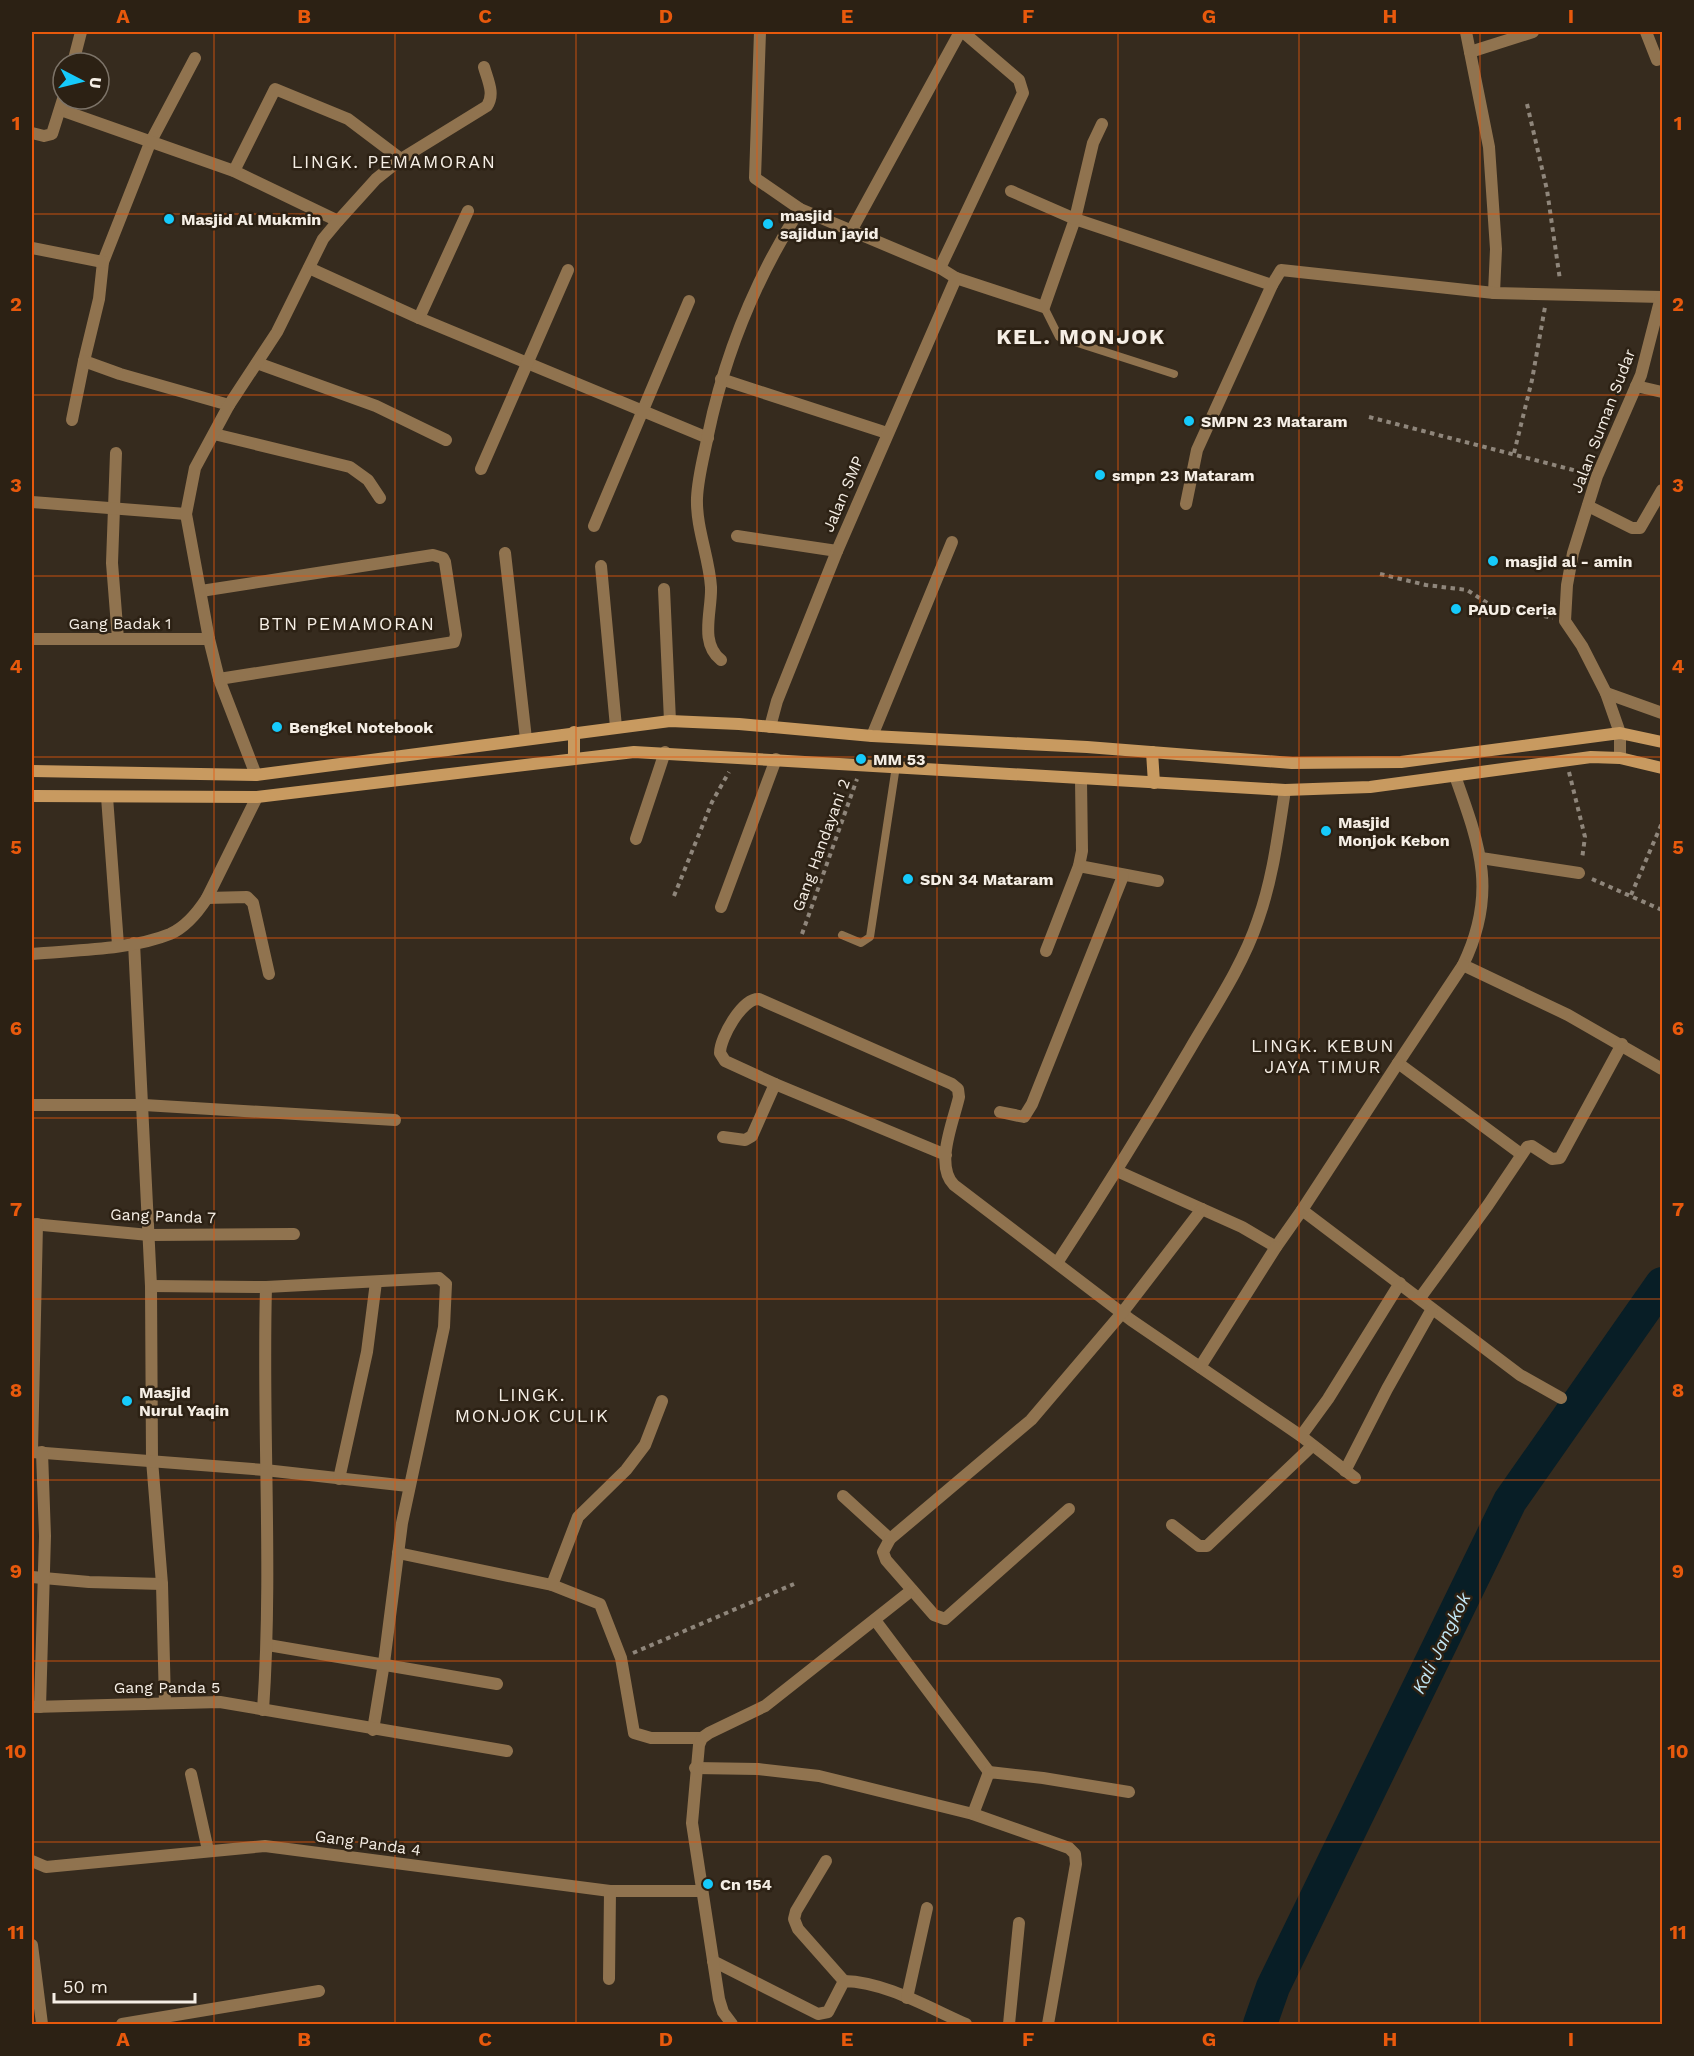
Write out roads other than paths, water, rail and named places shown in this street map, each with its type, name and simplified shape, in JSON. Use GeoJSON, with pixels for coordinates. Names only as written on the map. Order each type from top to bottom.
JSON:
{"type":"FeatureCollection","features":[{"type":"Feature","properties":{"kind":"main road"},"geometry":{"type":"LineString","coordinates":[[32,771],[256,775],[670,721],[1292,763],[1401,762],[1620,733],[1662,742]]}},
{"type":"Feature","properties":{"kind":"main road"},"geometry":{"type":"LineString","coordinates":[[574,732],[574,758]]}},
{"type":"Feature","properties":{"kind":"main road"},"geometry":{"type":"LineString","coordinates":[[32,796],[257,797],[634,752],[739,756],[1081,780],[1285,790],[1370,787],[1568,758],[1620,758],[1662,768]]}},
{"type":"Feature","properties":{"kind":"main road"},"geometry":{"type":"LineString","coordinates":[[1152,752],[1154,783]]}},
{"type":"Feature","properties":{"kind":"street"},"geometry":{"type":"LineString","coordinates":[[76,51],[81,32]]}},
{"type":"Feature","properties":{"kind":"street"},"geometry":{"type":"LineString","coordinates":[[760,32],[755,178],[800,209],[940,268],[956,278],[1044,307],[1075,219],[1093,143],[1102,124]]}},
{"type":"Feature","properties":{"kind":"street"},"geometry":{"type":"LineString","coordinates":[[851,231],[962,32],[1019,80],[1023,93],[940,268]]}},
{"type":"Feature","properties":{"kind":"street"},"geometry":{"type":"LineString","coordinates":[[1466,32],[1489,147],[1496,249],[1494,293]]}},
{"type":"Feature","properties":{"kind":"street"},"geometry":{"type":"LineString","coordinates":[[1470,52],[1533,32]]}},
{"type":"Feature","properties":{"kind":"street"},"geometry":{"type":"LineString","coordinates":[[1647,32],[1657,60]]}},
{"type":"Feature","properties":{"kind":"street"},"geometry":{"type":"LineString","coordinates":[[72,420],[99,299],[104,262],[150,143],[195,58]]}},
{"type":"Feature","properties":{"kind":"street"},"geometry":{"type":"LineString","coordinates":[[256,775],[219,679],[209,639],[186,514],[195,468],[229,405],[282,323],[323,239],[376,180],[401,159],[487,106],[492,99],[484,67]]}},
{"type":"Feature","properties":{"kind":"street"},"geometry":{"type":"LineString","coordinates":[[234,171],[275,89],[348,119],[401,159]]}},
{"type":"Feature","properties":{"kind":"street"},"geometry":{"type":"LineString","coordinates":[[32,133],[44,136],[52,134],[60,111]]}},
{"type":"Feature","properties":{"kind":"street"},"geometry":{"type":"LineString","coordinates":[[76,111],[150,143],[234,171],[338,221]]}},
{"type":"Feature","properties":{"kind":"street"},"geometry":{"type":"LineString","coordinates":[[1011,191],[1075,219],[1272,285]]}},
{"type":"Feature","properties":{"kind":"street"},"geometry":{"type":"LineString","coordinates":[[721,660],[709,645],[707,636],[711,602],[710,576],[697,515],[701,465],[721,379],[748,302],[800,209]]}},
{"type":"Feature","properties":{"kind":"street"},"geometry":{"type":"LineString","coordinates":[[419,318],[468,211]]}},
{"type":"Feature","properties":{"kind":"street"},"geometry":{"type":"LineString","coordinates":[[32,248],[104,262]]}},
{"type":"Feature","properties":{"kind":"street"},"geometry":{"type":"LineString","coordinates":[[309,268],[419,318],[708,438]]}},
{"type":"Feature","properties":{"kind":"street"},"geometry":{"type":"LineString","coordinates":[[1186,504],[1197,450],[1279,271],[1287,269],[1494,293],[1662,297]]}},
{"type":"Feature","properties":{"kind":"street"},"geometry":{"type":"LineString","coordinates":[[481,469],[568,270]]}},
{"type":"Feature","properties":{"kind":"street","name":"Jalan SMP"},"geometry":{"type":"LineString","coordinates":[[770,727],[777,701],[837,551],[956,278]]}},
{"type":"Feature","properties":{"kind":"street","name":"Jalan Suman Sudar"},"geometry":{"type":"LineString","coordinates":[[1606,693],[1582,646],[1565,621],[1567,585],[1573,553],[1597,476],[1647,357],[1662,297]]}},
{"type":"Feature","properties":{"kind":"street"},"geometry":{"type":"LineString","coordinates":[[594,526],[689,301]]}},
{"type":"Feature","properties":{"kind":"street"},"geometry":{"type":"LineString","coordinates":[[84,361],[120,374],[229,405]]}},
{"type":"Feature","properties":{"kind":"street"},"geometry":{"type":"LineString","coordinates":[[257,363],[376,406],[446,440]]}},
{"type":"Feature","properties":{"kind":"street"},"geometry":{"type":"LineString","coordinates":[[721,379],[887,433]]}},
{"type":"Feature","properties":{"kind":"street"},"geometry":{"type":"LineString","coordinates":[[1636,386],[1662,392]]}},
{"type":"Feature","properties":{"kind":"street"},"geometry":{"type":"LineString","coordinates":[[214,434],[350,467],[368,480],[380,498]]}},
{"type":"Feature","properties":{"kind":"street"},"geometry":{"type":"LineString","coordinates":[[116,453],[112,563],[118,639]]}},
{"type":"Feature","properties":{"kind":"street"},"geometry":{"type":"LineString","coordinates":[[1588,506],[1632,528],[1640,528],[1662,490]]}},
{"type":"Feature","properties":{"kind":"street"},"geometry":{"type":"LineString","coordinates":[[32,502],[186,514]]}},
{"type":"Feature","properties":{"kind":"street"},"geometry":{"type":"LineString","coordinates":[[737,536],[837,551]]}},
{"type":"Feature","properties":{"kind":"street"},"geometry":{"type":"LineString","coordinates":[[872,736],[952,542]]}},
{"type":"Feature","properties":{"kind":"street"},"geometry":{"type":"LineString","coordinates":[[505,553],[526,739]]}},
{"type":"Feature","properties":{"kind":"street"},"geometry":{"type":"LineString","coordinates":[[201,591],[432,555],[446,562],[456,635],[454,642],[219,679]]}},
{"type":"Feature","properties":{"kind":"street"},"geometry":{"type":"LineString","coordinates":[[601,566],[616,727]]}},
{"type":"Feature","properties":{"kind":"street"},"geometry":{"type":"LineString","coordinates":[[664,589],[670,721]]}},
{"type":"Feature","properties":{"kind":"street","name":"Gang Badak 1"},"geometry":{"type":"LineString","coordinates":[[32,639],[209,639]]}},
{"type":"Feature","properties":{"kind":"street"},"geometry":{"type":"LineString","coordinates":[[1606,693],[1662,714]]}},
{"type":"Feature","properties":{"kind":"street"},"geometry":{"type":"LineString","coordinates":[[1606,693],[1620,733],[1620,758]]}},
{"type":"Feature","properties":{"kind":"street"},"geometry":{"type":"LineString","coordinates":[[636,839],[664,752]]}},
{"type":"Feature","properties":{"kind":"street"},"geometry":{"type":"LineString","coordinates":[[721,907],[776,759]]}},
{"type":"Feature","properties":{"kind":"street"},"geometry":{"type":"LineString","coordinates":[[1200,1367],[1276,1247],[1463,965],[1472,945],[1484,888],[1481,858],[1455,776]]}},
{"type":"Feature","properties":{"kind":"street"},"geometry":{"type":"LineString","coordinates":[[1046,951],[1079,866],[1082,851],[1081,780]]}},
{"type":"Feature","properties":{"kind":"street"},"geometry":{"type":"LineString","coordinates":[[1057,1263],[1117,1171],[1214,1008],[1257,923],[1273,868],[1285,790]]}},
{"type":"Feature","properties":{"kind":"street"},"geometry":{"type":"LineString","coordinates":[[107,796],[118,945]]}},
{"type":"Feature","properties":{"kind":"street"},"geometry":{"type":"LineString","coordinates":[[32,954],[134,943],[171,933],[183,926],[198,912],[207,898],[257,797]]}},
{"type":"Feature","properties":{"kind":"street"},"geometry":{"type":"LineString","coordinates":[[1481,858],[1580,873]]}},
{"type":"Feature","properties":{"kind":"street"},"geometry":{"type":"LineString","coordinates":[[1079,866],[1158,881]]}},
{"type":"Feature","properties":{"kind":"street"},"geometry":{"type":"LineString","coordinates":[[1000,1112],[1024,1117],[1032,1104],[1123,876]]}},
{"type":"Feature","properties":{"kind":"street"},"geometry":{"type":"LineString","coordinates":[[207,898],[247,897],[253,903],[269,974]]}},
{"type":"Feature","properties":{"kind":"street"},"geometry":{"type":"LineString","coordinates":[[134,943],[144,1105],[151,1287],[152,1460],[162,1584],[165,1703]]}},
{"type":"Feature","properties":{"kind":"street"},"geometry":{"type":"LineString","coordinates":[[1463,965],[1568,1015],[1662,1069]]}},
{"type":"Feature","properties":{"kind":"street"},"geometry":{"type":"LineString","coordinates":[[946,1155],[775,1084],[725,1060],[720,1053],[723,1038],[749,1000],[762,1000],[952,1084],[958,1089],[959,1097],[946,1155],[947,1174],[954,1185],[1122,1313],[1301,1436],[1350,1474],[1387,1389],[1432,1309]]}},
{"type":"Feature","properties":{"kind":"street"},"geometry":{"type":"LineString","coordinates":[[1420,1298],[1488,1205],[1521,1154],[1530,1145],[1552,1159],[1560,1158],[1622,1044]]}},
{"type":"Feature","properties":{"kind":"street"},"geometry":{"type":"LineString","coordinates":[[1398,1064],[1521,1154]]}},
{"type":"Feature","properties":{"kind":"street"},"geometry":{"type":"LineString","coordinates":[[723,1137],[745,1140],[752,1136],[775,1084]]}},
{"type":"Feature","properties":{"kind":"street"},"geometry":{"type":"LineString","coordinates":[[32,1105],[144,1105],[395,1120]]}},
{"type":"Feature","properties":{"kind":"street"},"geometry":{"type":"LineString","coordinates":[[1117,1171],[1242,1227],[1276,1247]]}},
{"type":"Feature","properties":{"kind":"street"},"geometry":{"type":"LineString","coordinates":[[1069,1509],[945,1619],[939,1619],[884,1557],[884,1548],[890,1539],[1031,1420],[1122,1313],[1202,1209]]}},
{"type":"Feature","properties":{"kind":"street"},"geometry":{"type":"LineString","coordinates":[[1302,1210],[1520,1375],[1561,1398]]}},
{"type":"Feature","properties":{"kind":"street"},"geometry":{"type":"LineString","coordinates":[[34,1224],[35,1452],[45,1536],[37,1577],[36,1707]]}},
{"type":"Feature","properties":{"kind":"street","name":"Gang Panda 7"},"geometry":{"type":"LineString","coordinates":[[34,1224],[149,1235],[294,1234]]}},
{"type":"Feature","properties":{"kind":"street"},"geometry":{"type":"LineString","coordinates":[[151,1287],[266,1287],[439,1278],[446,1284],[444,1327],[408,1486],[373,1730]]}},
{"type":"Feature","properties":{"kind":"street"},"geometry":{"type":"LineString","coordinates":[[339,1479],[367,1352],[376,1282]]}},
{"type":"Feature","properties":{"kind":"street"},"geometry":{"type":"LineString","coordinates":[[1301,1436],[1328,1400],[1400,1283]]}},
{"type":"Feature","properties":{"kind":"street"},"geometry":{"type":"LineString","coordinates":[[263,1710],[268,1645],[266,1287]]}},
{"type":"Feature","properties":{"kind":"street"},"geometry":{"type":"LineString","coordinates":[[552,1585],[578,1517],[626,1470],[645,1445],[662,1401]]}},
{"type":"Feature","properties":{"kind":"street"},"geometry":{"type":"LineString","coordinates":[[1172,1525],[1199,1546],[1207,1546],[1312,1446]]}},
{"type":"Feature","properties":{"kind":"street"},"geometry":{"type":"LineString","coordinates":[[35,1452],[266,1470],[408,1486]]}},
{"type":"Feature","properties":{"kind":"street"},"geometry":{"type":"LineString","coordinates":[[843,1496],[890,1539]]}},
{"type":"Feature","properties":{"kind":"street"},"geometry":{"type":"LineString","coordinates":[[398,1553],[552,1585],[600,1604],[621,1658],[634,1733],[651,1738],[702,1738],[765,1706],[912,1590]]}},
{"type":"Feature","properties":{"kind":"street"},"geometry":{"type":"LineString","coordinates":[[37,1577],[89,1582],[162,1584]]}},
{"type":"Feature","properties":{"kind":"street"},"geometry":{"type":"LineString","coordinates":[[875,1620],[988,1772],[1129,1792]]}},
{"type":"Feature","properties":{"kind":"street"},"geometry":{"type":"LineString","coordinates":[[268,1645],[497,1684]]}},
{"type":"Feature","properties":{"kind":"street","name":"Gang Panda 5"},"geometry":{"type":"LineString","coordinates":[[36,1707],[220,1702],[373,1730],[507,1751]]}},
{"type":"Feature","properties":{"kind":"street"},"geometry":{"type":"LineString","coordinates":[[702,1738],[695,1768],[692,1823],[719,1999],[723,2012],[732,2025]]}},
{"type":"Feature","properties":{"kind":"street"},"geometry":{"type":"LineString","coordinates":[[695,1768],[800,1773],[973,1814],[1062,1843],[1075,1854],[1063,1943],[1048,2025]]}},
{"type":"Feature","properties":{"kind":"street"},"geometry":{"type":"LineString","coordinates":[[973,1814],[988,1772]]}},
{"type":"Feature","properties":{"kind":"street"},"geometry":{"type":"LineString","coordinates":[[191,1774],[208,1850]]}},
{"type":"Feature","properties":{"kind":"street","name":"Gang Panda 4"},"geometry":{"type":"LineString","coordinates":[[32,1861],[46,1867],[266,1846],[610,1891],[702,1891]]}},
{"type":"Feature","properties":{"kind":"street"},"geometry":{"type":"LineString","coordinates":[[826,1861],[796,1911],[794,1919],[798,1929],[844,1981],[865,1984],[907,1998],[966,2025]]}},
{"type":"Feature","properties":{"kind":"street"},"geometry":{"type":"LineString","coordinates":[[609,1979],[610,1891]]}},
{"type":"Feature","properties":{"kind":"street"},"geometry":{"type":"LineString","coordinates":[[907,1998],[927,1908]]}},
{"type":"Feature","properties":{"kind":"street"},"geometry":{"type":"LineString","coordinates":[[1009,2025],[1019,1923]]}},
{"type":"Feature","properties":{"kind":"street"},"geometry":{"type":"LineString","coordinates":[[32,1946],[35,1991],[42,2025]]}},
{"type":"Feature","properties":{"kind":"street"},"geometry":{"type":"LineString","coordinates":[[713,1961],[818,2014],[828,2012],[844,1981]]}},
{"type":"Feature","properties":{"kind":"street"},"geometry":{"type":"LineString","coordinates":[[122,2025],[319,1990]]}},
{"type":"Feature","properties":{"kind":"lane"},"geometry":{"type":"LineString","coordinates":[[1044,307],[1059,337],[1174,374]]}},
{"type":"Feature","properties":{"kind":"lane"},"geometry":{"type":"LineString","coordinates":[[842,935],[861,943],[870,937],[896,766]]}},
{"type":"Feature","properties":{"kind":"waterway","name":"Kali Jangkok"},"geometry":{"type":"LineString","coordinates":[[1260,2024],[1273,1987],[1510,1501],[1662,1284]]}},
{"type":"Feature","properties":{"kind":"place","name":"Masjid Al Mukmin"},"geometry":{"type":"Point","coordinates":[169,219]}},
{"type":"Feature","properties":{"kind":"place","name":"masjid sajidun jayid"},"geometry":{"type":"Point","coordinates":[768,224]}},
{"type":"Feature","properties":{"kind":"place","name":"SMPN 23 Mataram"},"geometry":{"type":"Point","coordinates":[1189,421]}},
{"type":"Feature","properties":{"kind":"place","name":"smpn 23 Mataram"},"geometry":{"type":"Point","coordinates":[1100,475]}},
{"type":"Feature","properties":{"kind":"place","name":"masjid al - amin"},"geometry":{"type":"Point","coordinates":[1493,561]}},
{"type":"Feature","properties":{"kind":"place","name":"PAUD Ceria"},"geometry":{"type":"Point","coordinates":[1456,609]}},
{"type":"Feature","properties":{"kind":"place","name":"Bengkel Notebook"},"geometry":{"type":"Point","coordinates":[277,727]}},
{"type":"Feature","properties":{"kind":"place","name":"MM 53"},"geometry":{"type":"Point","coordinates":[861,759]}},
{"type":"Feature","properties":{"kind":"place","name":"Masjid Monjok Kebon"},"geometry":{"type":"Point","coordinates":[1326,831]}},
{"type":"Feature","properties":{"kind":"place","name":"SDN 34 Mataram"},"geometry":{"type":"Point","coordinates":[908,879]}},
{"type":"Feature","properties":{"kind":"place","name":"Masjid Nurul Yaqin"},"geometry":{"type":"Point","coordinates":[127,1401]}},
{"type":"Feature","properties":{"kind":"place","name":"Cn 154"},"geometry":{"type":"Point","coordinates":[708,1884]}},
{"type":"Feature","properties":{"kind":"district","name":"LINGK. PEMAMORAN"},"geometry":{"type":"Point","coordinates":[394,161]}},
{"type":"Feature","properties":{"kind":"district","name":"KEL. MONJOK"},"geometry":{"type":"Point","coordinates":[1081,336]}},
{"type":"Feature","properties":{"kind":"district","name":"BTN PEMAMORAN"},"geometry":{"type":"Point","coordinates":[347,623]}},
{"type":"Feature","properties":{"kind":"district","name":"LINGK. KEBUN JAYA TIMUR"},"geometry":{"type":"Point","coordinates":[1323,1055]}},
{"type":"Feature","properties":{"kind":"district","name":"LINGK. MONJOK CULIK"},"geometry":{"type":"Point","coordinates":[532,1404]}}]}
